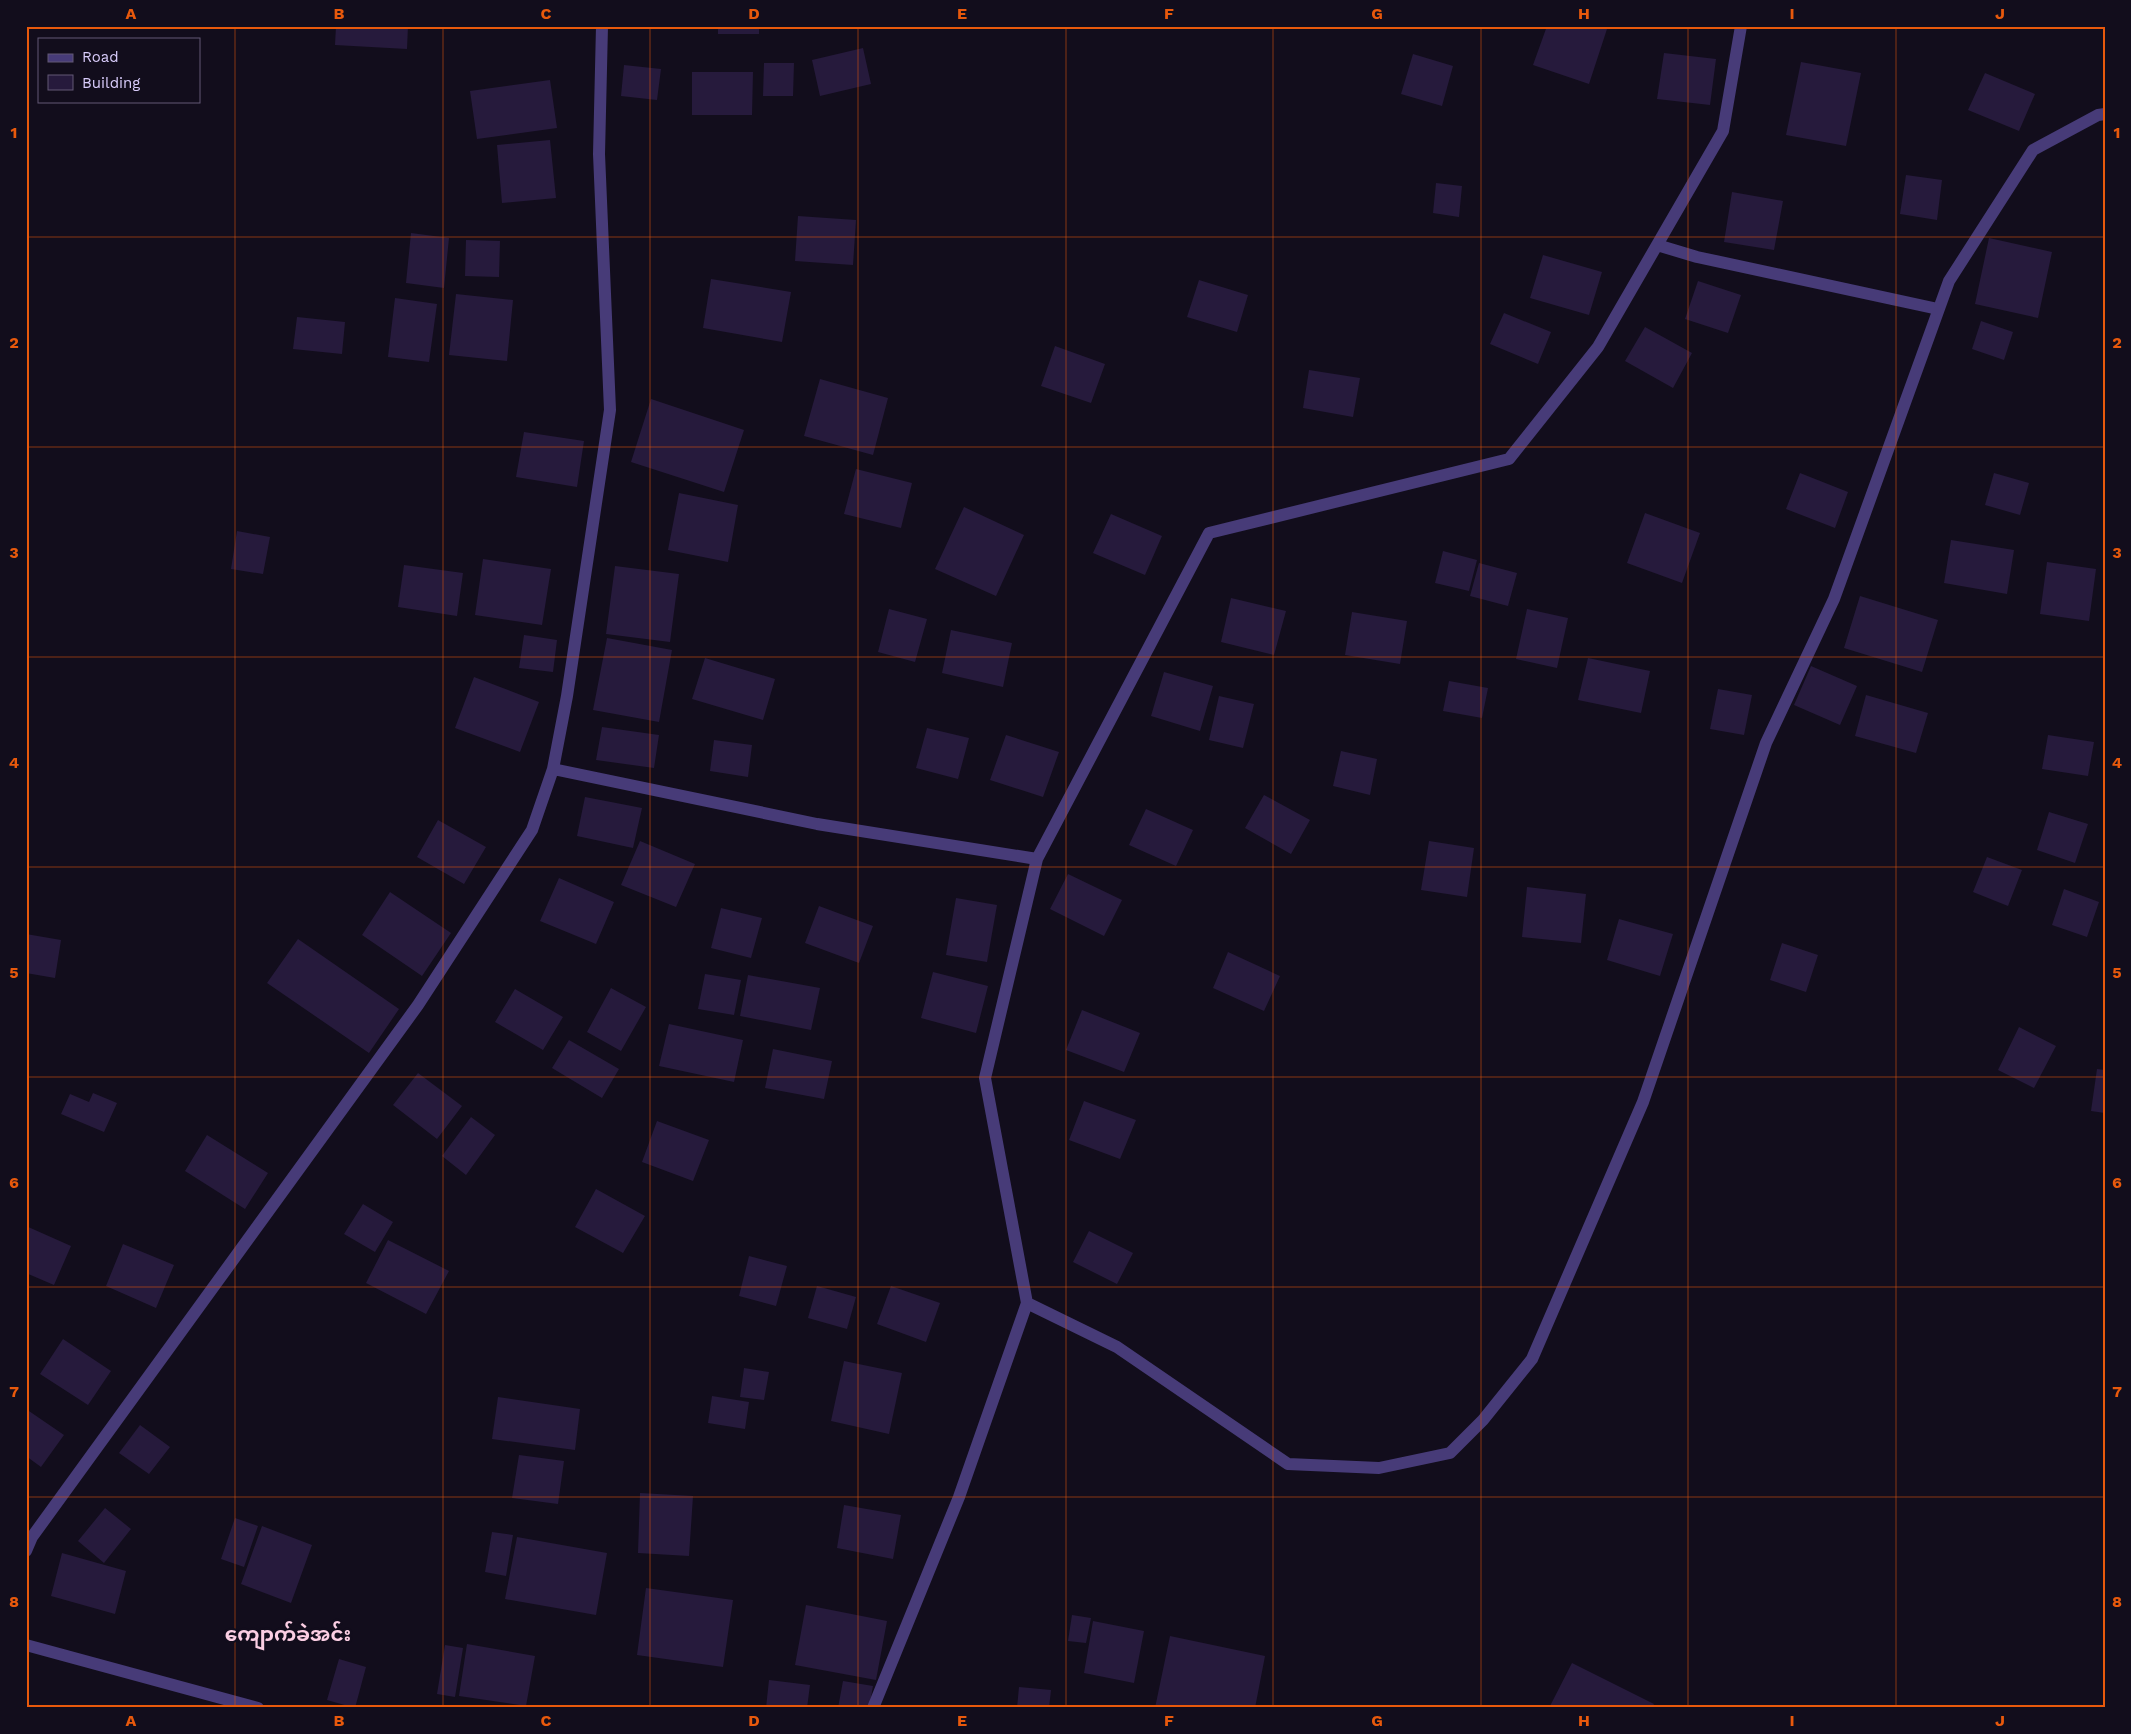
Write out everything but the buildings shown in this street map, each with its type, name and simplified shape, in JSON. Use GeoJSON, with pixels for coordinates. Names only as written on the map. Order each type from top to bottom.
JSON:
{"type":"FeatureCollection","features":[{"type":"Feature","properties":{"kind":"street"},"geometry":{"type":"LineString","coordinates":[[26,1551],[32,1536],[418,1005],[532,830],[553,769],[567,696],[610,410],[599,154],[602,26]]}},
{"type":"Feature","properties":{"kind":"street"},"geometry":{"type":"LineString","coordinates":[[873,1708],[959,1497],[1027,1303],[985,1078],[1038,859],[1208,533],[1509,459],[1598,347],[1723,131],[1742,26]]}},
{"type":"Feature","properties":{"kind":"street"},"geometry":{"type":"LineString","coordinates":[[1027,1303],[1117,1347],[1288,1464],[1380,1468],[1450,1452],[1483,1420],[1532,1359],[1643,1102],[1766,743],[1834,599],[1949,281],[2033,150],[2098,115],[2105,114]]}},
{"type":"Feature","properties":{"kind":"street"},"geometry":{"type":"LineString","coordinates":[[1657,245],[1697,257],[1938,309]]}},
{"type":"Feature","properties":{"kind":"street"},"geometry":{"type":"LineString","coordinates":[[553,769],[816,824],[1038,859]]}},
{"type":"Feature","properties":{"kind":"street"},"geometry":{"type":"LineString","coordinates":[[26,1645],[258,1708]]}},
{"type":"Feature","properties":{"kind":"district","name":"ကျောက်ခဲအင်း"},"geometry":{"type":"Point","coordinates":[288,1634]}}]}
